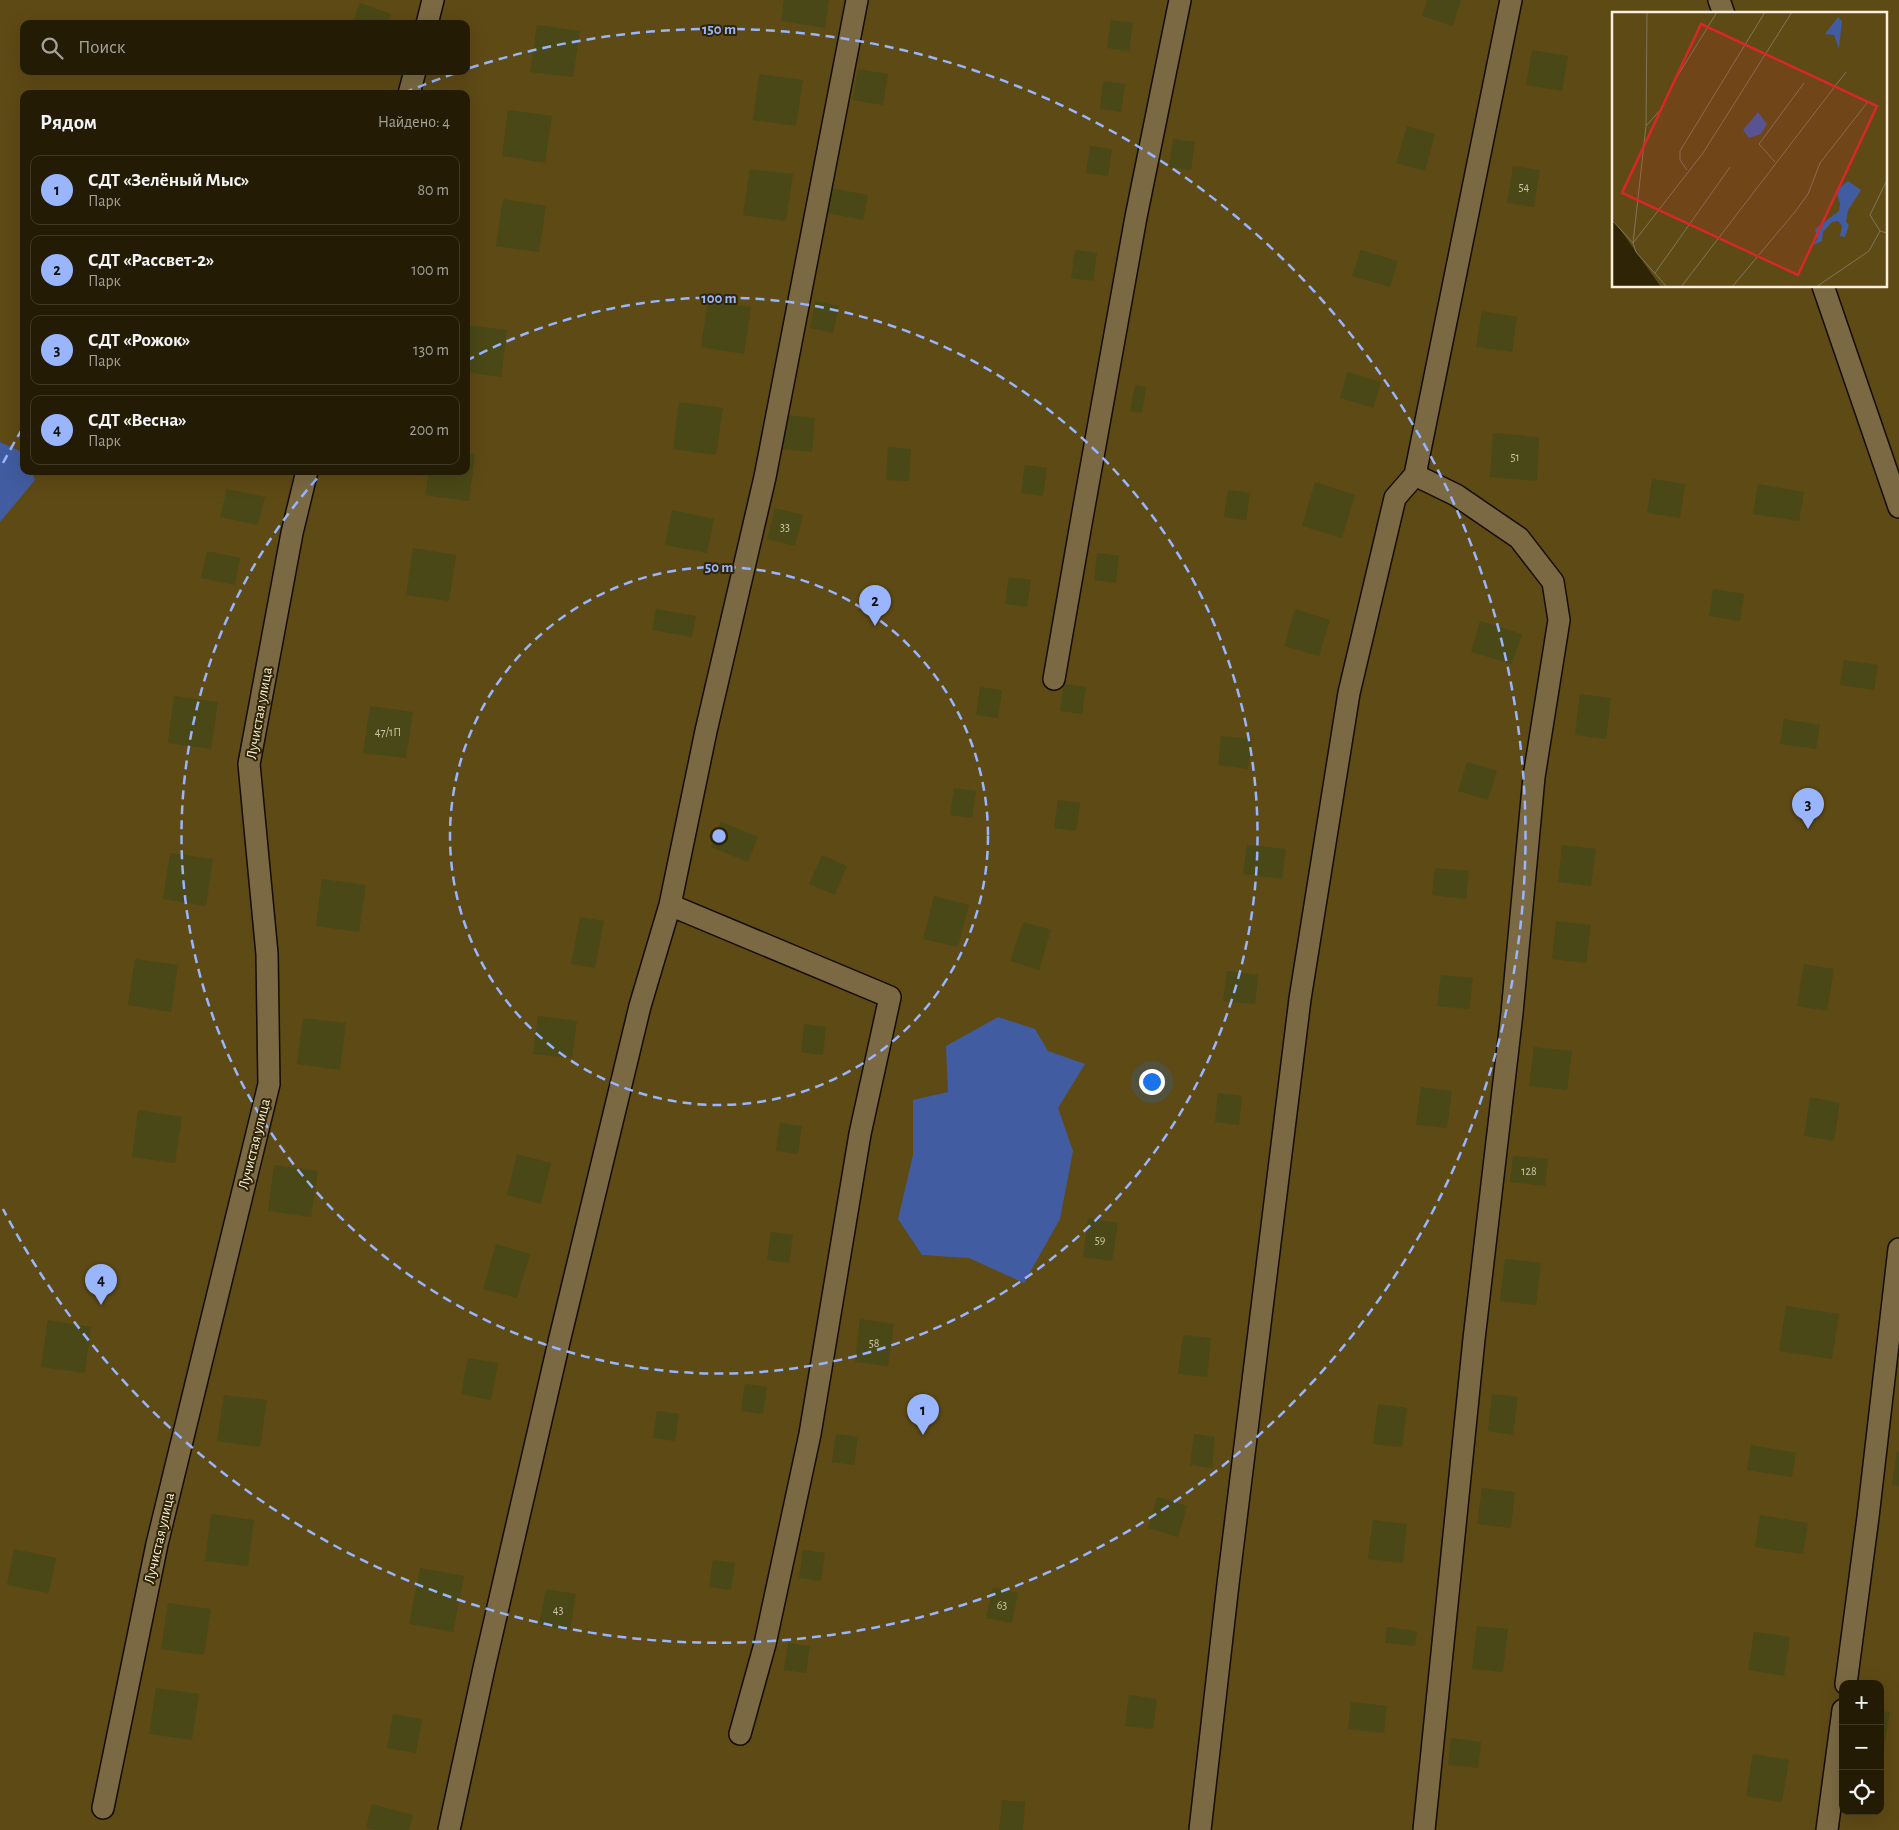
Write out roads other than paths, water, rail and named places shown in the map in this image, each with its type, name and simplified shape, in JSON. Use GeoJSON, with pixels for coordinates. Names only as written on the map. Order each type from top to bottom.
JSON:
{"type":"FeatureCollection","features":[{"type":"Feature","properties":{"kind":"lane"},"geometry":{"type":"LineString","coordinates":[[428,20],[433,0]]}},
{"type":"Feature","properties":{"kind":"lane"},"geometry":{"type":"LineString","coordinates":[[449,1830],[484,1668],[562,1332],[640,1006],[670,905],[706,731],[765,478],[856,0]]}},
{"type":"Feature","properties":{"kind":"lane"},"geometry":{"type":"LineString","coordinates":[[1054,679],[1136,217],[1180,0]]}},
{"type":"Feature","properties":{"kind":"lane"},"geometry":{"type":"LineString","coordinates":[[1200,1830],[1230,1564],[1303,980],[1350,693],[1395,498],[1415,476],[1511,0]]}},
{"type":"Feature","properties":{"kind":"lane"},"geometry":{"type":"LineString","coordinates":[[1719,0],[1723,12]]}},
{"type":"Feature","properties":{"kind":"lane"},"geometry":{"type":"LineString","coordinates":[[410,90],[414,75]]}},
{"type":"Feature","properties":{"kind":"lane"},"geometry":{"type":"LineString","coordinates":[[1824,288],[1899,507]]}},
{"type":"Feature","properties":{"kind":"lane","name":"Лучистая улица"},"geometry":{"type":"LineString","coordinates":[[103,1808],[157,1544],[269,1084],[268,954],[249,764],[292,533],[306,475]]}},
{"type":"Feature","properties":{"kind":"lane"},"geometry":{"type":"LineString","coordinates":[[1415,476],[1456,495],[1519,538],[1553,582],[1559,620],[1534,777],[1512,1013],[1474,1339],[1424,1830]]}},
{"type":"Feature","properties":{"kind":"lane"},"geometry":{"type":"LineString","coordinates":[[670,905],[890,997],[860,1134],[810,1434],[765,1644],[740,1734]]}},
{"type":"Feature","properties":{"kind":"lane"},"geometry":{"type":"LineString","coordinates":[[1847,1680],[1868,1518],[1899,1249]]}},
{"type":"Feature","properties":{"kind":"lane"},"geometry":{"type":"LineString","coordinates":[[1827,1830],[1841,1725]]}},
{"type":"Feature","properties":{"kind":"water"},"geometry":{"type":"Polygon","coordinates":[[[0,442],[20,451],[20,475],[33,475],[35,480],[0,522],[0,442]]]}},
{"type":"Feature","properties":{"kind":"water"},"geometry":{"type":"Polygon","coordinates":[[[998,1017],[1035,1029],[1048,1051],[1085,1064],[1058,1108],[1073,1151],[1060,1219],[1024,1283],[969,1258],[922,1255],[898,1219],[913,1155],[913,1100],[948,1092],[946,1046],[998,1017]]]}},
{"type":"Feature","properties":{"kind":"place","name":"СДТ «Рассвет-2»"},"geometry":{"type":"Point","coordinates":[875,626]}},
{"type":"Feature","properties":{"kind":"place","name":"СДТ «Рожок»"},"geometry":{"type":"Point","coordinates":[1808,829]}},
{"type":"Feature","properties":{"kind":"place","name":"СДТ «Весна»"},"geometry":{"type":"Point","coordinates":[101,1305]}},
{"type":"Feature","properties":{"kind":"place","name":"СДТ «Зелёный Мыс»"},"geometry":{"type":"Point","coordinates":[923,1435]}}]}
